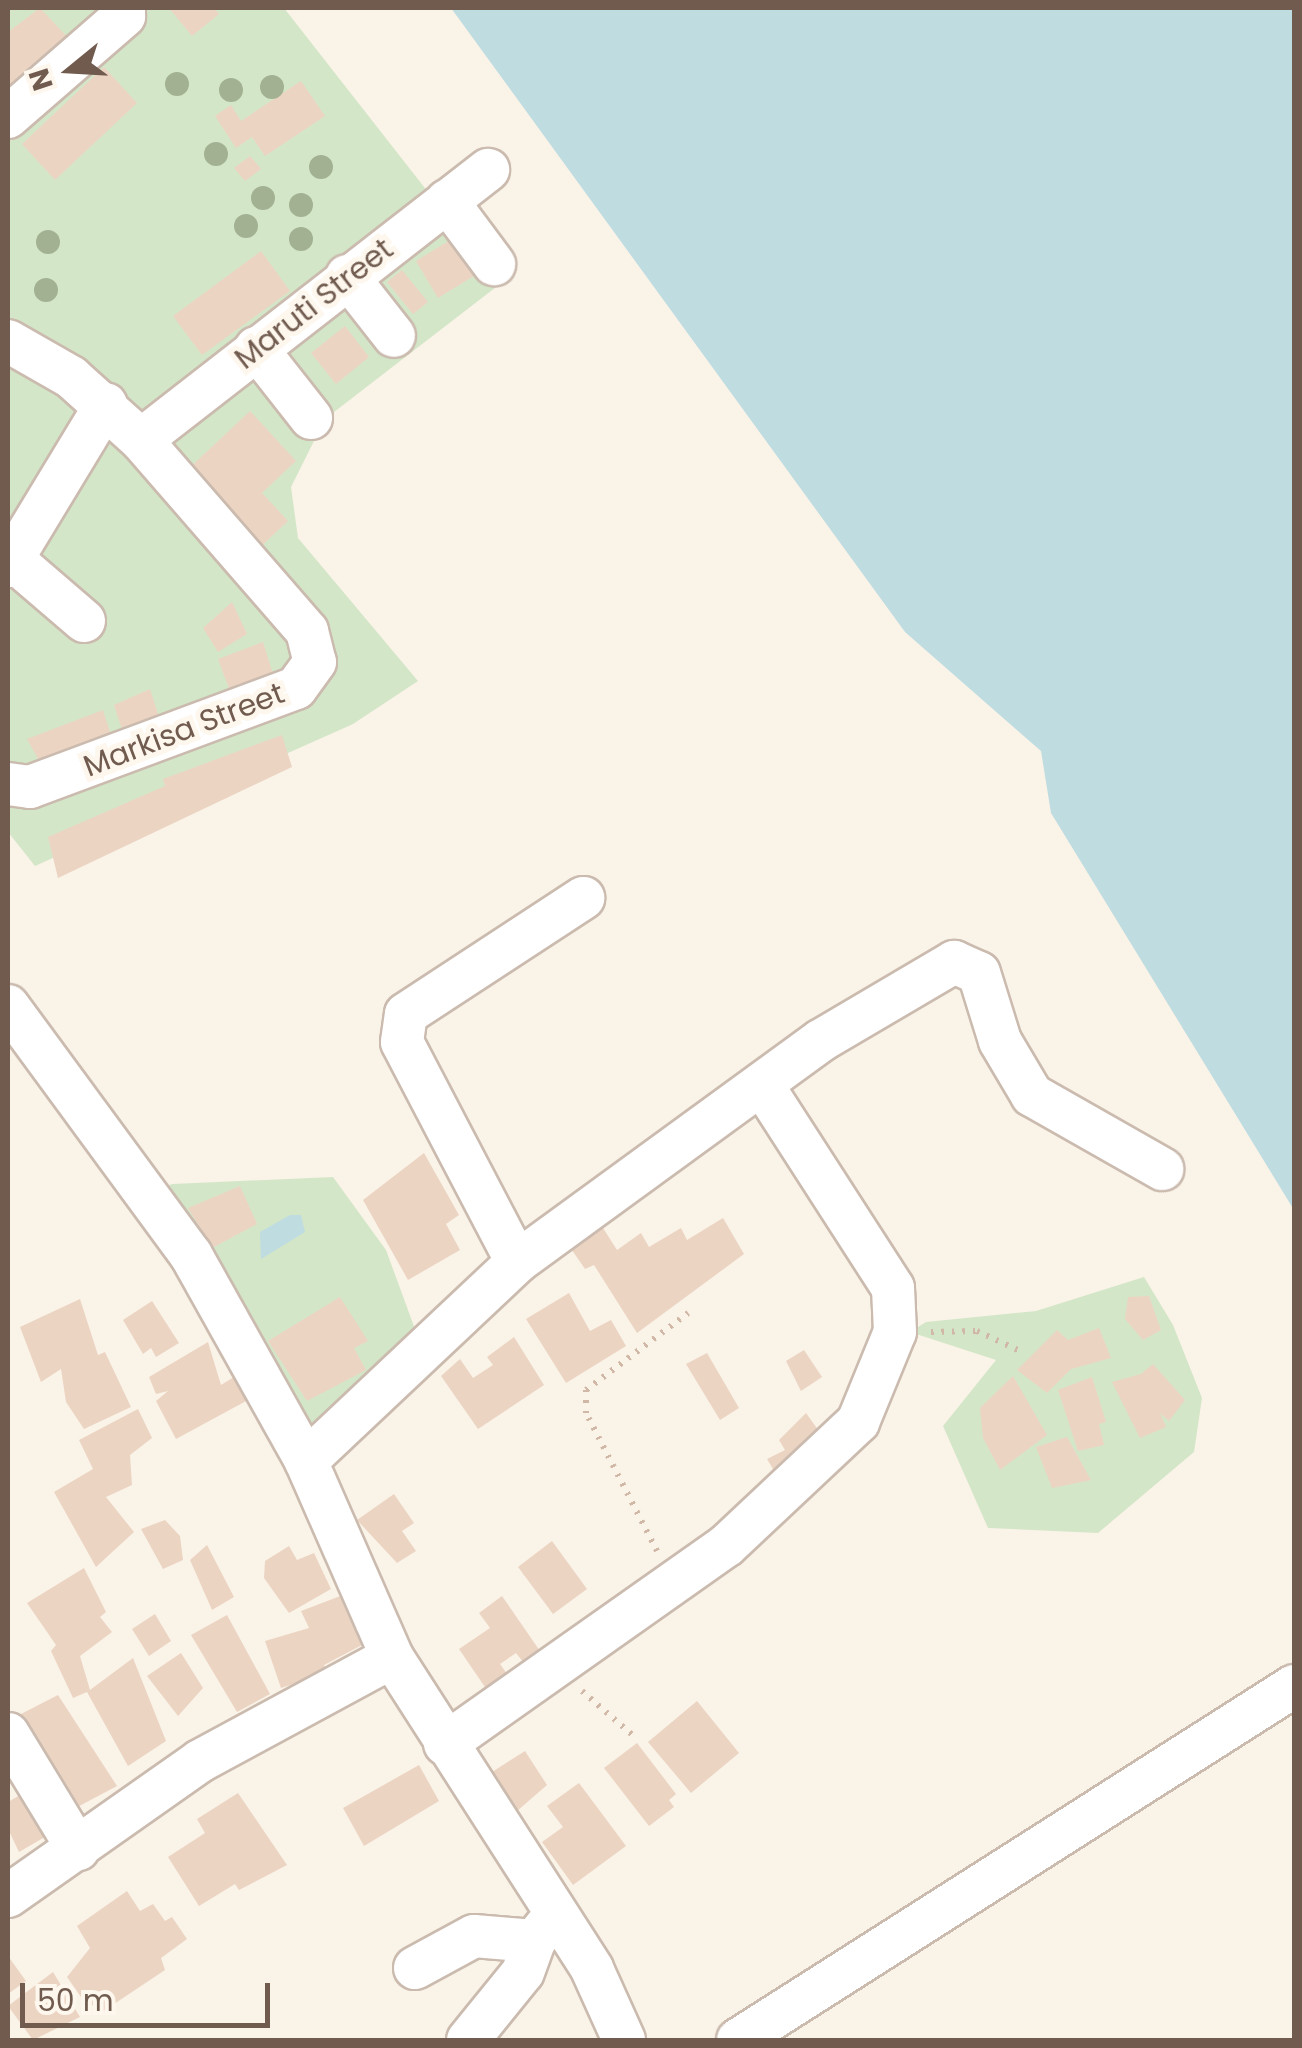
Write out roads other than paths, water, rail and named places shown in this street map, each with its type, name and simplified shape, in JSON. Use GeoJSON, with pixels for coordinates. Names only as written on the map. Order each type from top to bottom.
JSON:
{"type":"FeatureCollection","features":[{"type":"Feature","properties":{"kind":"street"},"geometry":{"type":"LineString","coordinates":[[8,117],[124,16],[124,8]]}},
{"type":"Feature","properties":{"kind":"street","name":"Maruti Street"},"geometry":{"type":"LineString","coordinates":[[141,440],[488,170]]}},
{"type":"Feature","properties":{"kind":"street"},"geometry":{"type":"LineString","coordinates":[[447,202],[494,264]]}},
{"type":"Feature","properties":{"kind":"street"},"geometry":{"type":"LineString","coordinates":[[347,276],[394,336]]}},
{"type":"Feature","properties":{"kind":"street","name":"Markisa Street"},"geometry":{"type":"LineString","coordinates":[[8,341],[106,404],[141,440],[308,631],[315,662],[296,688],[30,788],[8,784]]}},
{"type":"Feature","properties":{"kind":"street"},"geometry":{"type":"LineString","coordinates":[[256,348],[311,418]]}},
{"type":"Feature","properties":{"kind":"street"},"geometry":{"type":"LineString","coordinates":[[84,621],[10,563],[106,404]]}},
{"type":"Feature","properties":{"kind":"street"},"geometry":{"type":"LineString","coordinates":[[517,1262],[402,1042],[406,1014],[583,898]]}},
{"type":"Feature","properties":{"kind":"street"},"geometry":{"type":"LineString","coordinates":[[306,1461],[517,1262],[820,1041],[954,962],[967,962],[979,973],[1000,1041],[1032,1095],[1162,1169]]}},
{"type":"Feature","properties":{"kind":"street"},"geometry":{"type":"LineString","coordinates":[[8,1006],[191,1256],[306,1461],[392,1657],[445,1744],[545,1928],[592,1969],[624,2040]]}},
{"type":"Feature","properties":{"kind":"street"},"geometry":{"type":"LineString","coordinates":[[445,1744],[728,1545],[858,1422],[894,1332],[893,1288],[762,1086]]}},
{"type":"Feature","properties":{"kind":"street"},"geometry":{"type":"LineString","coordinates":[[8,1896],[200,1761],[392,1657]]}},
{"type":"Feature","properties":{"kind":"street"},"geometry":{"type":"LineString","coordinates":[[738,2040],[1294,1686]]}},
{"type":"Feature","properties":{"kind":"street"},"geometry":{"type":"LineString","coordinates":[[8,1734],[78,1849]]}},
{"type":"Feature","properties":{"kind":"street"},"geometry":{"type":"LineString","coordinates":[[414,1968],[474,1936],[545,1928]]}},
{"type":"Feature","properties":{"kind":"street"},"geometry":{"type":"LineString","coordinates":[[468,2040],[523,1972],[545,1928]]}},
{"type":"Feature","properties":{"kind":"water"},"geometry":{"type":"Polygon","coordinates":[[[451,8],[1294,8],[1294,1210],[1051,813],[1041,751],[905,632],[451,8]]]}},
{"type":"Feature","properties":{"kind":"water"},"geometry":{"type":"Polygon","coordinates":[[[290,1215],[301,1215],[305,1232],[261,1259],[260,1232],[290,1215]]]}}]}
